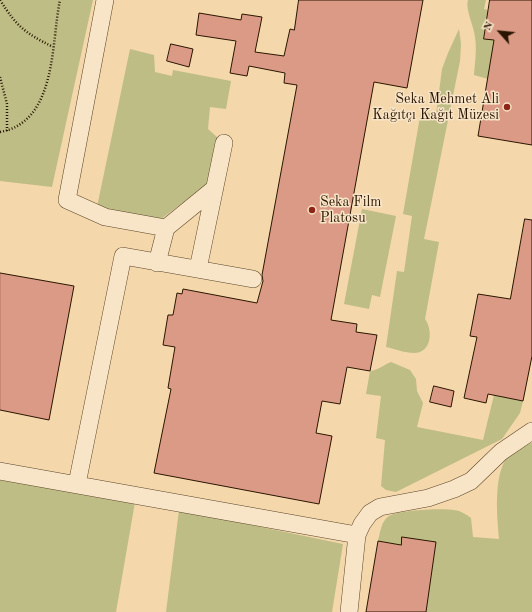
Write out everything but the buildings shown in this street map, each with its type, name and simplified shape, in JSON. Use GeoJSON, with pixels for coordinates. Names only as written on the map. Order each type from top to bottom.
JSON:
{"type":"FeatureCollection","features":[{"type":"Feature","properties":{"kind":"lane"},"geometry":{"type":"LineString","coordinates":[[105,0],[67,200],[105,217],[166,228]]}},
{"type":"Feature","properties":{"kind":"lane"},"geometry":{"type":"LineString","coordinates":[[198,269],[224,143]]}},
{"type":"Feature","properties":{"kind":"lane"},"geometry":{"type":"LineString","coordinates":[[158,263],[166,228],[215,188]]}},
{"type":"Feature","properties":{"kind":"lane"},"geometry":{"type":"LineString","coordinates":[[77,484],[123,256],[253,279]]}},
{"type":"Feature","properties":{"kind":"lane"},"geometry":{"type":"LineString","coordinates":[[349,612],[357,535],[362,524],[370,513],[380,506],[428,498],[471,481],[501,452],[532,431]]}},
{"type":"Feature","properties":{"kind":"lane"},"geometry":{"type":"LineString","coordinates":[[0,471],[357,535]]}},
{"type":"Feature","properties":{"kind":"path"},"geometry":{"type":"LineString","coordinates":[[0,0],[11,18],[24,32],[53,47]]}},
{"type":"Feature","properties":{"kind":"path"},"geometry":{"type":"LineString","coordinates":[[0,132],[7,131],[27,119],[42,100],[49,73],[60,0]]}},
{"type":"Feature","properties":{"kind":"path"},"geometry":{"type":"LineString","coordinates":[[0,77],[7,104],[7,131]]}},
{"type":"Feature","properties":{"kind":"shaded area"},"geometry":{"type":"Polygon","coordinates":[[[0,0],[93,0],[52,187],[0,181],[0,0]]]}},
{"type":"Feature","properties":{"kind":"shaded area"},"geometry":{"type":"Polygon","coordinates":[[[468,0],[486,0],[484,9],[488,10],[484,39],[494,40],[488,79],[474,75],[476,42],[467,4],[468,0]]]}},
{"type":"Feature","properties":{"kind":"shaded area"},"geometry":{"type":"Polygon","coordinates":[[[459,29],[461,44],[460,61],[424,239],[439,242],[425,319],[428,324],[430,335],[428,345],[420,352],[407,352],[386,347],[397,271],[404,272],[412,216],[403,214],[421,111],[436,115],[442,69],[459,29]]]}},
{"type":"Feature","properties":{"kind":"shaded area"},"geometry":{"type":"Polygon","coordinates":[[[130,49],[154,55],[155,72],[172,76],[173,70],[231,81],[226,109],[210,107],[208,129],[218,138],[209,183],[161,219],[97,207],[130,49]]]}},
{"type":"Feature","properties":{"kind":"shaded area"},"geometry":{"type":"Polygon","coordinates":[[[362,209],[396,216],[380,297],[372,295],[369,309],[344,304],[362,209]]]}},
{"type":"Feature","properties":{"kind":"shaded area"},"geometry":{"type":"Polygon","coordinates":[[[391,362],[410,370],[416,379],[417,391],[423,403],[417,427],[483,440],[494,395],[523,401],[520,413],[502,439],[396,492],[386,490],[381,486],[385,440],[376,438],[381,396],[366,394],[370,371],[376,370],[391,362]]]}},
{"type":"Feature","properties":{"kind":"shaded area"},"geometry":{"type":"Polygon","coordinates":[[[532,443],[532,612],[426,612],[436,542],[402,537],[401,545],[378,541],[384,521],[389,516],[401,512],[448,509],[459,511],[471,518],[473,537],[499,539],[497,493],[501,469],[506,459],[514,449],[532,443]]]}},
{"type":"Feature","properties":{"kind":"shaded area"},"geometry":{"type":"Polygon","coordinates":[[[0,480],[135,502],[116,612],[0,612],[0,480]]]}},
{"type":"Feature","properties":{"kind":"shaded area"},"geometry":{"type":"Polygon","coordinates":[[[179,510],[343,544],[332,612],[166,612],[179,510]]]}},
{"type":"Feature","properties":{"kind":"place","name":"Seka Mehmet Ali Kağıtçı Kağıt Müzesi"},"geometry":{"type":"Point","coordinates":[507,107]}},
{"type":"Feature","properties":{"kind":"place","name":"Seka Film Platosu"},"geometry":{"type":"Point","coordinates":[312,210]}}]}
